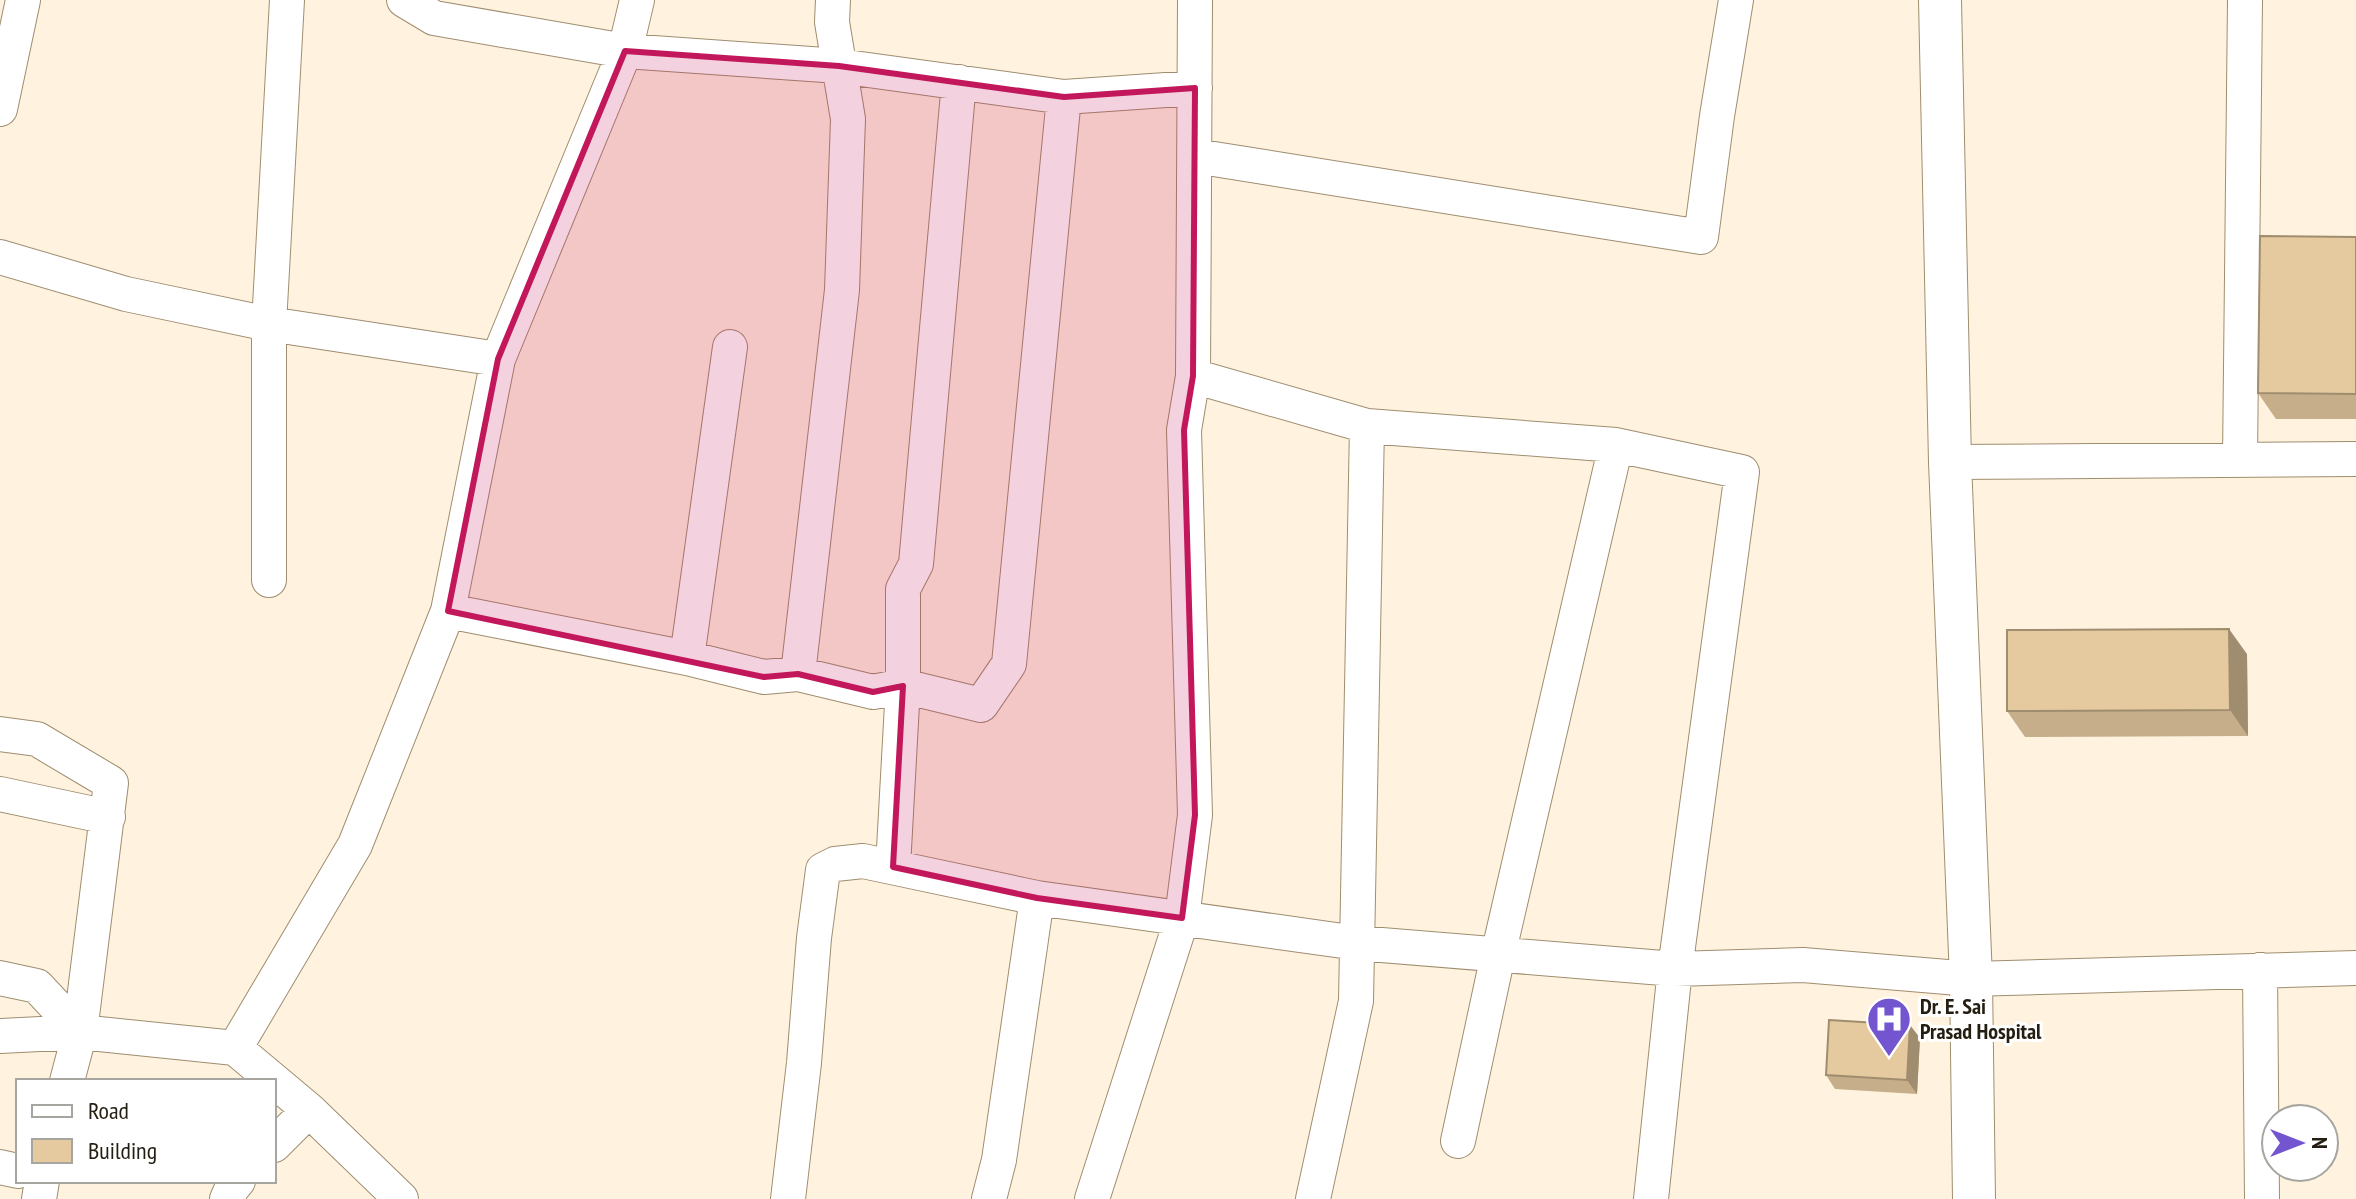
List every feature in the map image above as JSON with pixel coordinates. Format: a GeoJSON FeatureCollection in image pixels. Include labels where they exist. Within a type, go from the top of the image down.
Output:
{"type":"FeatureCollection","features":[{"type":"Feature","properties":{"kind":"street"},"geometry":{"type":"LineString","coordinates":[[0,109],[23,0]]}},
{"type":"Feature","properties":{"kind":"street"},"geometry":{"type":"LineString","coordinates":[[269,580],[269,324],[287,0]]}},
{"type":"Feature","properties":{"kind":"street"},"geometry":{"type":"LineString","coordinates":[[404,0],[434,18],[625,51],[839,66],[1064,97],[1195,88]]}},
{"type":"Feature","properties":{"kind":"street"},"geometry":{"type":"LineString","coordinates":[[235,1048],[355,845],[448,611],[498,359],[625,51],[637,0]]}},
{"type":"Feature","properties":{"kind":"street"},"geometry":{"type":"LineString","coordinates":[[798,674],[842,290],[848,119],[832,22],[833,0]]}},
{"type":"Feature","properties":{"kind":"street"},"geometry":{"type":"LineString","coordinates":[[1092,1199],[1182,918],[1195,815],[1184,430],[1193,376],[1195,0]]}},
{"type":"Feature","properties":{"kind":"street"},"geometry":{"type":"LineString","coordinates":[[1195,156],[1701,237],[1736,0]]}},
{"type":"Feature","properties":{"kind":"street"},"geometry":{"type":"LineString","coordinates":[[1940,0],[1950,462],[1971,979],[1974,1199]]}},
{"type":"Feature","properties":{"kind":"street"},"geometry":{"type":"LineString","coordinates":[[2240,459],[2245,0]]}},
{"type":"Feature","properties":{"kind":"street"},"geometry":{"type":"LineString","coordinates":[[893,867],[903,686],[903,589],[916,564],[959,82]]}},
{"type":"Feature","properties":{"kind":"street"},"geometry":{"type":"LineString","coordinates":[[448,611],[687,658],[764,677],[798,674],[873,692],[903,686],[981,705],[1009,664],[1064,97]]}},
{"type":"Feature","properties":{"kind":"street"},"geometry":{"type":"LineString","coordinates":[[0,257],[126,294],[269,324],[498,359]]}},
{"type":"Feature","properties":{"kind":"street"},"geometry":{"type":"LineString","coordinates":[[687,658],[730,347]]}},
{"type":"Feature","properties":{"kind":"street"},"geometry":{"type":"LineString","coordinates":[[1193,376],[1367,426],[1616,445],[1742,472],[1675,969],[1651,1199]]}},
{"type":"Feature","properties":{"kind":"street"},"geometry":{"type":"LineString","coordinates":[[1313,1199],[1356,1001],[1367,426]]}},
{"type":"Feature","properties":{"kind":"street"},"geometry":{"type":"LineString","coordinates":[[1458,1141],[1616,445]]}},
{"type":"Feature","properties":{"kind":"street"},"geometry":{"type":"LineString","coordinates":[[1950,462],[2356,459]]}},
{"type":"Feature","properties":{"kind":"street"},"geometry":{"type":"LineString","coordinates":[[0,734],[37,739],[111,783],[80,1032],[68,1079]]}},
{"type":"Feature","properties":{"kind":"street"},"geometry":{"type":"LineString","coordinates":[[0,794],[108,817]]}},
{"type":"Feature","properties":{"kind":"street"},"geometry":{"type":"LineString","coordinates":[[788,1199],[823,870],[835,864],[863,861],[1037,898],[1357,943],[1675,969],[1803,965],[1971,979],[2356,968]]}},
{"type":"Feature","properties":{"kind":"street"},"geometry":{"type":"LineString","coordinates":[[989,1199],[999,1160],[1037,898]]}},
{"type":"Feature","properties":{"kind":"street"},"geometry":{"type":"LineString","coordinates":[[2260,970],[2262,1199]]}},
{"type":"Feature","properties":{"kind":"street"},"geometry":{"type":"LineString","coordinates":[[0,978],[37,986],[80,1032]]}},
{"type":"Feature","properties":{"kind":"street"},"geometry":{"type":"LineString","coordinates":[[0,1036],[80,1032],[235,1048],[272,1079]]}},
{"type":"Feature","properties":{"kind":"street"},"geometry":{"type":"LineString","coordinates":[[276,1082],[401,1199]]}},
{"type":"Feature","properties":{"kind":"street"},"geometry":{"type":"LineString","coordinates":[[276,1143],[309,1110]]}},
{"type":"Feature","properties":{"kind":"highlighted area"},"geometry":{"type":"Polygon","coordinates":[[[625,51],[839,66],[1064,97],[1195,88],[1193,376],[1184,430],[1195,815],[1182,918],[1037,898],[893,867],[903,686],[873,692],[798,674],[764,677],[448,611],[498,359],[625,51]]]}},
{"type":"Feature","properties":{"kind":"building"},"geometry":{"type":"Polygon","coordinates":[[[2260,236],[2356,237],[2356,394],[2258,393],[2260,236]]]}},
{"type":"Feature","properties":{"kind":"building"},"geometry":{"type":"Polygon","coordinates":[[[2229,629],[2230,710],[2007,711],[2007,630],[2229,629]]]}},
{"type":"Feature","properties":{"kind":"building"},"geometry":{"type":"Polygon","coordinates":[[[1829,1020],[1910,1025],[1907,1080],[1826,1075],[1829,1020]]]}},
{"type":"Feature","properties":{"kind":"place","name":"Dr. E. Sai Prasad Hospital"},"geometry":{"type":"Point","coordinates":[1889,1058]}}]}
